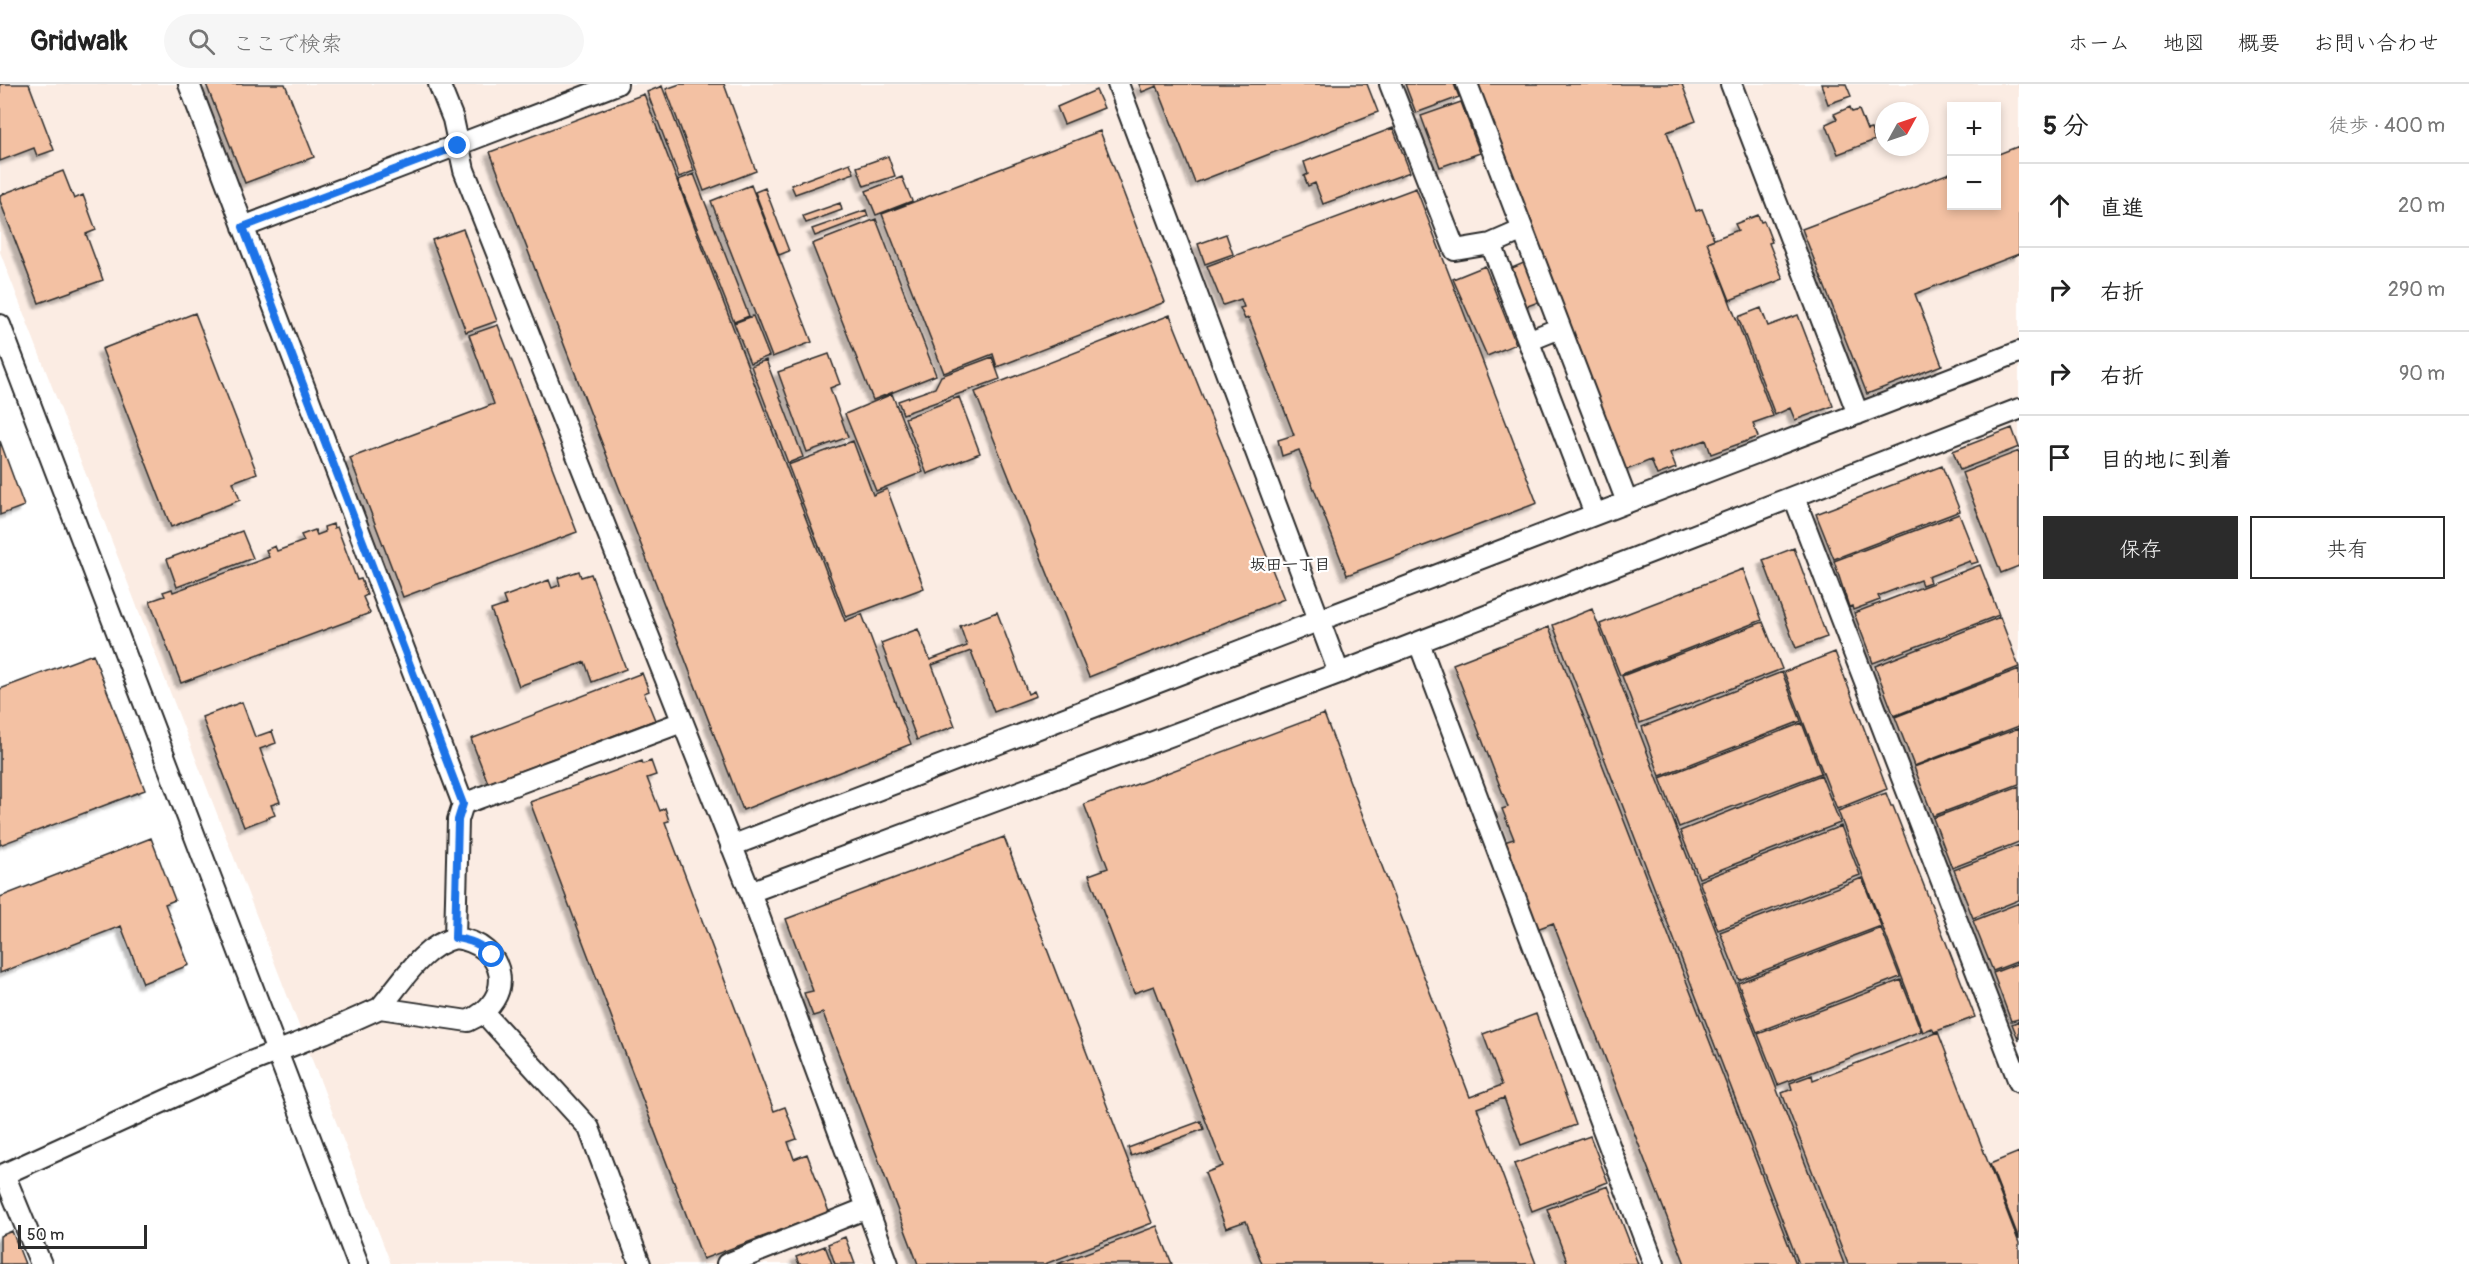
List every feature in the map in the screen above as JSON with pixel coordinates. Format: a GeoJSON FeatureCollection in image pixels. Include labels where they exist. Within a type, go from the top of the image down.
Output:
{"type":"FeatureCollection","features":[{"type":"Feature","properties":{"kind":"street"},"geometry":{"type":"LineString","coordinates":[[189,84],[463,804],[458,820],[455,938]]}},
{"type":"Feature","properties":{"kind":"street"},"geometry":{"type":"LineString","coordinates":[[440,84],[453,119],[464,170],[750,892],[888,1264]]}},
{"type":"Feature","properties":{"kind":"street"},"geometry":{"type":"LineString","coordinates":[[243,227],[617,84]]}},
{"type":"Feature","properties":{"kind":"street"},"geometry":{"type":"LineString","coordinates":[[1118,84],[1339,674]]}},
{"type":"Feature","properties":{"kind":"street"},"geometry":{"type":"LineString","coordinates":[[1390,84],[1455,250],[1491,244],[1523,230]]}},
{"type":"Feature","properties":{"kind":"street"},"geometry":{"type":"LineString","coordinates":[[1467,84],[1627,502]]}},
{"type":"Feature","properties":{"kind":"street"},"geometry":{"type":"LineString","coordinates":[[1731,84],[1858,414]]}},
{"type":"Feature","properties":{"kind":"street"},"geometry":{"type":"LineString","coordinates":[[1491,244],[1595,514]]}},
{"type":"Feature","properties":{"kind":"street"},"geometry":{"type":"LineString","coordinates":[[0,325],[358,1264]]}},
{"type":"Feature","properties":{"kind":"street"},"geometry":{"type":"LineString","coordinates":[[1528,341],[1560,328]]}},
{"type":"Feature","properties":{"kind":"street"},"geometry":{"type":"LineString","coordinates":[[731,846],[2019,352]]}},
{"type":"Feature","properties":{"kind":"street"},"geometry":{"type":"LineString","coordinates":[[750,892],[1339,674],[2019,409]]}},
{"type":"Feature","properties":{"kind":"street"},"geometry":{"type":"LineString","coordinates":[[1794,497],[2019,1082]]}},
{"type":"Feature","properties":{"kind":"street"},"geometry":{"type":"LineString","coordinates":[[1419,643],[1654,1264]]}},
{"type":"Feature","properties":{"kind":"street"},"geometry":{"type":"LineString","coordinates":[[463,804],[682,722]]}},
{"type":"Feature","properties":{"kind":"street"},"geometry":{"type":"LineString","coordinates":[[41,1264],[2,1175],[276,1050],[324,1033],[380,1008],[429,949],[441,941],[455,938],[469,939],[482,945],[492,955],[498,968],[500,981],[497,995],[491,1006],[484,1013],[468,1021],[380,1008]]}},
{"type":"Feature","properties":{"kind":"street"},"geometry":{"type":"LineString","coordinates":[[484,1013],[589,1128],[640,1264]]}},
{"type":"Feature","properties":{"kind":"street"},"geometry":{"type":"LineString","coordinates":[[727,1264],[867,1208]]}},
{"type":"Feature","properties":{"kind":"shaded area"},"geometry":{"type":"Polygon","coordinates":[[[0,84],[2019,84],[2019,1264],[391,1264],[0,252],[0,84]]]}},
{"type":"Feature","properties":{"kind":"building"},"geometry":{"type":"Polygon","coordinates":[[[0,84],[29,84],[54,150],[37,156],[34,148],[0,161],[0,84]]]}},
{"type":"Feature","properties":{"kind":"building"},"geometry":{"type":"Polygon","coordinates":[[[206,84],[285,84],[314,157],[245,183],[206,84]]]}},
{"type":"Feature","properties":{"kind":"building"},"geometry":{"type":"Polygon","coordinates":[[[680,84],[724,84],[756,171],[704,191],[666,89],[680,84]]]}},
{"type":"Feature","properties":{"kind":"building"},"geometry":{"type":"Polygon","coordinates":[[[1139,84],[1367,84],[1378,112],[1195,183],[1157,86],[1142,92],[1139,84]]]}},
{"type":"Feature","properties":{"kind":"building"},"geometry":{"type":"Polygon","coordinates":[[[1405,84],[1454,84],[1459,97],[1416,113],[1405,84]]]}},
{"type":"Feature","properties":{"kind":"building"},"geometry":{"type":"Polygon","coordinates":[[[1477,84],[1682,84],[1696,121],[1667,132],[1696,211],[1702,209],[1714,239],[1707,242],[1773,416],[1753,423],[1758,437],[1711,454],[1706,440],[1670,453],[1676,468],[1657,475],[1651,460],[1624,471],[1477,84]]]}},
{"type":"Feature","properties":{"kind":"building"},"geometry":{"type":"Polygon","coordinates":[[[1821,84],[1846,84],[1851,96],[1828,104],[1821,84]]]}},
{"type":"Feature","properties":{"kind":"building"},"geometry":{"type":"Polygon","coordinates":[[[662,86],[694,171],[679,177],[647,92],[662,86]]]}},
{"type":"Feature","properties":{"kind":"building"},"geometry":{"type":"Polygon","coordinates":[[[1096,90],[1104,108],[1064,124],[1057,107],[1096,90]]]}},
{"type":"Feature","properties":{"kind":"building"},"geometry":{"type":"Polygon","coordinates":[[[644,94],[845,621],[862,614],[911,744],[743,810],[490,152],[644,94]]]}},
{"type":"Feature","properties":{"kind":"building"},"geometry":{"type":"Polygon","coordinates":[[[1461,102],[1480,153],[1440,167],[1421,116],[1461,102]]]}},
{"type":"Feature","properties":{"kind":"building"},"geometry":{"type":"Polygon","coordinates":[[[1850,107],[1852,112],[1859,110],[1867,130],[1871,129],[1875,140],[1838,154],[1826,124],[1837,119],[1834,114],[1850,107]]]}},
{"type":"Feature","properties":{"kind":"building"},"geometry":{"type":"Polygon","coordinates":[[[1393,128],[1410,172],[1323,204],[1315,183],[1308,186],[1304,176],[1308,174],[1304,162],[1393,128]]]}},
{"type":"Feature","properties":{"kind":"building"},"geometry":{"type":"Polygon","coordinates":[[[1100,131],[1165,302],[997,367],[993,354],[944,373],[882,214],[1100,131]]]}},
{"type":"Feature","properties":{"kind":"building"},"geometry":{"type":"Polygon","coordinates":[[[2019,146],[2019,254],[1915,294],[1942,365],[1867,394],[1802,229],[1947,174],[1947,210],[2001,210],[2001,153],[2019,146]]]}},
{"type":"Feature","properties":{"kind":"building"},"geometry":{"type":"Polygon","coordinates":[[[888,156],[895,176],[864,186],[857,167],[888,156]]]}},
{"type":"Feature","properties":{"kind":"building"},"geometry":{"type":"Polygon","coordinates":[[[850,163],[854,173],[795,194],[791,185],[850,163]]]}},
{"type":"Feature","properties":{"kind":"building"},"geometry":{"type":"Polygon","coordinates":[[[63,171],[74,199],[83,195],[96,230],[86,234],[103,280],[39,303],[0,201],[0,195],[63,171]]]}},
{"type":"Feature","properties":{"kind":"building"},"geometry":{"type":"Polygon","coordinates":[[[694,174],[749,316],[734,322],[678,180],[694,174]]]}},
{"type":"Feature","properties":{"kind":"building"},"geometry":{"type":"Polygon","coordinates":[[[902,177],[912,201],[876,215],[866,191],[902,177]]]}},
{"type":"Feature","properties":{"kind":"building"},"geometry":{"type":"Polygon","coordinates":[[[751,185],[812,342],[772,357],[711,201],[751,185]]]}},
{"type":"Feature","properties":{"kind":"building"},"geometry":{"type":"Polygon","coordinates":[[[765,188],[789,251],[779,255],[755,192],[765,188]]]}},
{"type":"Feature","properties":{"kind":"building"},"geometry":{"type":"Polygon","coordinates":[[[1416,188],[1537,503],[1347,575],[1299,450],[1282,456],[1278,440],[1294,435],[1249,318],[1245,319],[1240,308],[1244,307],[1241,299],[1223,305],[1207,266],[1416,188]]]}},
{"type":"Feature","properties":{"kind":"building"},"geometry":{"type":"Polygon","coordinates":[[[840,203],[842,210],[806,223],[803,216],[840,203]]]}},
{"type":"Feature","properties":{"kind":"building"},"geometry":{"type":"Polygon","coordinates":[[[866,210],[868,216],[815,236],[812,229],[866,210]]]}},
{"type":"Feature","properties":{"kind":"building"},"geometry":{"type":"Polygon","coordinates":[[[1758,215],[1761,222],[1764,221],[1772,242],[1769,243],[1783,279],[1730,300],[1707,242],[1738,230],[1735,224],[1758,215]]]}},
{"type":"Feature","properties":{"kind":"building"},"geometry":{"type":"Polygon","coordinates":[[[876,219],[936,375],[873,400],[812,244],[876,219]]]}},
{"type":"Feature","properties":{"kind":"building"},"geometry":{"type":"Polygon","coordinates":[[[463,229],[497,321],[466,332],[432,240],[463,229]]]}},
{"type":"Feature","properties":{"kind":"building"},"geometry":{"type":"Polygon","coordinates":[[[1226,234],[1233,254],[1205,264],[1198,244],[1226,234]]]}},
{"type":"Feature","properties":{"kind":"building"},"geometry":{"type":"Polygon","coordinates":[[[1526,262],[1541,301],[1525,307],[1510,269],[1526,262]]]}},
{"type":"Feature","properties":{"kind":"building"},"geometry":{"type":"Polygon","coordinates":[[[1485,266],[1516,344],[1487,356],[1453,279],[1485,266]]]}},
{"type":"Feature","properties":{"kind":"building"},"geometry":{"type":"Polygon","coordinates":[[[1761,308],[1768,326],[1798,315],[1833,406],[1795,420],[1790,408],[1775,415],[1738,317],[1761,308]]]}},
{"type":"Feature","properties":{"kind":"building"},"geometry":{"type":"Polygon","coordinates":[[[195,313],[257,473],[233,482],[240,500],[171,527],[102,349],[195,313]]]}},
{"type":"Feature","properties":{"kind":"building"},"geometry":{"type":"Polygon","coordinates":[[[1170,315],[1284,599],[1089,677],[975,392],[1170,315]]]}},
{"type":"Feature","properties":{"kind":"building"},"geometry":{"type":"Polygon","coordinates":[[[753,316],[769,356],[750,363],[734,323],[753,316]]]}},
{"type":"Feature","properties":{"kind":"building"},"geometry":{"type":"Polygon","coordinates":[[[498,325],[577,532],[403,597],[350,458],[494,404],[469,335],[498,325]]]}},
{"type":"Feature","properties":{"kind":"building"},"geometry":{"type":"Polygon","coordinates":[[[829,354],[840,384],[830,388],[848,437],[807,452],[778,372],[829,354]]]}},
{"type":"Feature","properties":{"kind":"building"},"geometry":{"type":"Polygon","coordinates":[[[992,357],[1000,379],[903,414],[898,401],[935,388],[941,376],[992,357]]]}},
{"type":"Feature","properties":{"kind":"building"},"geometry":{"type":"Polygon","coordinates":[[[766,360],[803,457],[788,463],[751,366],[766,360]]]}},
{"type":"Feature","properties":{"kind":"building"},"geometry":{"type":"Polygon","coordinates":[[[892,394],[923,472],[876,491],[845,414],[892,394]]]}},
{"type":"Feature","properties":{"kind":"building"},"geometry":{"type":"Polygon","coordinates":[[[959,397],[980,453],[927,474],[905,418],[959,397]]]}},
{"type":"Feature","properties":{"kind":"building"},"geometry":{"type":"Polygon","coordinates":[[[2012,428],[2019,447],[1960,470],[1953,451],[2012,428]]]}},
{"type":"Feature","properties":{"kind":"building"},"geometry":{"type":"Polygon","coordinates":[[[0,441],[24,506],[0,515],[0,441]]]}},
{"type":"Feature","properties":{"kind":"building"},"geometry":{"type":"Polygon","coordinates":[[[853,441],[873,495],[887,489],[924,588],[846,617],[788,465],[853,441]]]}},
{"type":"Feature","properties":{"kind":"building"},"geometry":{"type":"Polygon","coordinates":[[[2019,451],[2019,566],[2001,573],[1962,473],[2019,451]]]}},
{"type":"Feature","properties":{"kind":"building"},"geometry":{"type":"Polygon","coordinates":[[[1942,466],[1960,511],[1834,559],[1816,514],[1942,466]]]}},
{"type":"Feature","properties":{"kind":"building"},"geometry":{"type":"Polygon","coordinates":[[[1959,514],[1978,562],[1971,564],[1970,561],[1928,577],[1930,582],[1922,585],[1920,580],[1878,596],[1880,600],[1853,610],[1852,606],[1849,607],[1834,561],[1959,514]]]}},
{"type":"Feature","properties":{"kind":"building"},"geometry":{"type":"Polygon","coordinates":[[[333,524],[334,528],[337,527],[357,580],[361,579],[367,595],[363,597],[370,613],[181,683],[150,601],[165,596],[163,592],[172,589],[173,592],[269,557],[266,550],[275,546],[277,551],[304,541],[301,535],[315,530],[317,535],[325,532],[324,527],[333,524]]]}},
{"type":"Feature","properties":{"kind":"building"},"geometry":{"type":"Polygon","coordinates":[[[242,531],[253,558],[177,587],[167,559],[242,531]]]}},
{"type":"Feature","properties":{"kind":"building"},"geometry":{"type":"Polygon","coordinates":[[[1794,548],[1827,637],[1796,648],[1763,560],[1794,548]]]}},
{"type":"Feature","properties":{"kind":"building"},"geometry":{"type":"Polygon","coordinates":[[[1980,565],[1999,615],[1873,663],[1854,613],[1980,565]]]}},
{"type":"Feature","properties":{"kind":"building"},"geometry":{"type":"Polygon","coordinates":[[[1743,569],[1762,620],[1620,675],[1600,624],[1743,569]]]}},
{"type":"Feature","properties":{"kind":"building"},"geometry":{"type":"Polygon","coordinates":[[[579,571],[581,577],[591,574],[626,669],[592,682],[585,662],[519,686],[491,610],[506,605],[503,597],[549,580],[552,588],[560,585],[558,578],[579,571]]]}},
{"type":"Feature","properties":{"kind":"building"},"geometry":{"type":"Polygon","coordinates":[[[1592,609],[1844,1264],[1799,1264],[1553,625],[1592,609]]]}},
{"type":"Feature","properties":{"kind":"building"},"geometry":{"type":"Polygon","coordinates":[[[997,612],[1028,694],[1034,691],[1036,696],[994,712],[971,651],[932,665],[955,726],[917,740],[881,643],[918,629],[930,660],[967,646],[960,626],[997,612]]]}},
{"type":"Feature","properties":{"kind":"building"},"geometry":{"type":"Polygon","coordinates":[[[2000,617],[2019,667],[1894,716],[1875,666],[2000,617]]]}},
{"type":"Feature","properties":{"kind":"building"},"geometry":{"type":"Polygon","coordinates":[[[1763,622],[1782,669],[1640,723],[1622,676],[1763,622]]]}},
{"type":"Feature","properties":{"kind":"building"},"geometry":{"type":"Polygon","coordinates":[[[1549,627],[1796,1264],[1685,1264],[1553,923],[1537,929],[1504,842],[1514,839],[1502,809],[1508,807],[1453,664],[1549,627]]]}},
{"type":"Feature","properties":{"kind":"building"},"geometry":{"type":"Polygon","coordinates":[[[1835,652],[1887,789],[1837,809],[1784,672],[1835,652]]]}},
{"type":"Feature","properties":{"kind":"building"},"geometry":{"type":"Polygon","coordinates":[[[93,654],[145,790],[0,845],[0,689],[93,654]]]}},
{"type":"Feature","properties":{"kind":"building"},"geometry":{"type":"Polygon","coordinates":[[[2019,669],[2019,726],[1914,766],[1895,717],[2019,669]]]}},
{"type":"Feature","properties":{"kind":"building"},"geometry":{"type":"Polygon","coordinates":[[[1782,672],[1801,721],[1660,776],[1642,727],[1782,672]]]}},
{"type":"Feature","properties":{"kind":"building"},"geometry":{"type":"Polygon","coordinates":[[[642,673],[649,691],[644,693],[655,720],[488,783],[471,739],[642,673]]]}},
{"type":"Feature","properties":{"kind":"building"},"geometry":{"type":"Polygon","coordinates":[[[242,702],[255,737],[272,731],[276,743],[260,749],[280,802],[271,805],[275,815],[244,827],[202,717],[242,702]]]}},
{"type":"Feature","properties":{"kind":"building"},"geometry":{"type":"Polygon","coordinates":[[[1324,714],[1470,1097],[1502,1085],[1483,1034],[1536,1014],[1576,1125],[1521,1145],[1504,1098],[1477,1108],[1536,1264],[1262,1264],[1246,1221],[1226,1228],[1205,1173],[1223,1166],[1154,986],[1134,993],[1089,875],[1108,868],[1084,804],[1324,714]]]}},
{"type":"Feature","properties":{"kind":"building"},"geometry":{"type":"Polygon","coordinates":[[[1802,723],[1821,773],[1679,827],[1660,778],[1802,723]]]}},
{"type":"Feature","properties":{"kind":"building"},"geometry":{"type":"Polygon","coordinates":[[[2019,728],[2019,784],[1933,816],[1914,767],[2019,728]]]}},
{"type":"Feature","properties":{"kind":"building"},"geometry":{"type":"Polygon","coordinates":[[[642,761],[643,764],[651,761],[656,775],[647,778],[660,811],[665,808],[669,821],[665,822],[774,1111],[785,1107],[797,1139],[788,1142],[794,1159],[807,1154],[829,1212],[703,1259],[530,802],[642,761]]]}},
{"type":"Feature","properties":{"kind":"building"},"geometry":{"type":"Polygon","coordinates":[[[1821,775],[1840,823],[1699,878],[1680,831],[1821,775]]]}},
{"type":"Feature","properties":{"kind":"building"},"geometry":{"type":"Polygon","coordinates":[[[2019,786],[2019,842],[1952,868],[1933,818],[2019,786]]]}},
{"type":"Feature","properties":{"kind":"building"},"geometry":{"type":"Polygon","coordinates":[[[1886,793],[1975,1017],[1934,1032],[1932,1028],[1923,1032],[1838,811],[1886,793]]]}},
{"type":"Feature","properties":{"kind":"building"},"geometry":{"type":"Polygon","coordinates":[[[1841,826],[1860,875],[1718,930],[1699,881],[1841,826]]]}},
{"type":"Feature","properties":{"kind":"building"},"geometry":{"type":"Polygon","coordinates":[[[1004,837],[1152,1223],[1045,1264],[918,1264],[823,1013],[813,1016],[804,993],[813,991],[786,919],[1004,837]]]}},
{"type":"Feature","properties":{"kind":"building"},"geometry":{"type":"Polygon","coordinates":[[[151,838],[175,900],[165,904],[189,965],[143,983],[121,926],[0,973],[0,897],[151,838]]]}},
{"type":"Feature","properties":{"kind":"building"},"geometry":{"type":"Polygon","coordinates":[[[2019,845],[2019,900],[1973,918],[1954,870],[2019,845]]]}},
{"type":"Feature","properties":{"kind":"building"},"geometry":{"type":"Polygon","coordinates":[[[1862,878],[1881,926],[1739,980],[1720,932],[1862,878]]]}},
{"type":"Feature","properties":{"kind":"building"},"geometry":{"type":"Polygon","coordinates":[[[2019,903],[2019,961],[1993,971],[1973,921],[2019,903]]]}},
{"type":"Feature","properties":{"kind":"building"},"geometry":{"type":"Polygon","coordinates":[[[1881,928],[1900,977],[1757,1032],[1738,983],[1881,928]]]}},
{"type":"Feature","properties":{"kind":"building"},"geometry":{"type":"Polygon","coordinates":[[[2019,963],[2019,1019],[2011,1021],[1993,973],[2019,963]]]}},
{"type":"Feature","properties":{"kind":"building"},"geometry":{"type":"Polygon","coordinates":[[[1901,980],[1921,1031],[1778,1085],[1758,1034],[1901,980]]]}},
{"type":"Feature","properties":{"kind":"building"},"geometry":{"type":"Polygon","coordinates":[[[2019,1021],[2019,1041],[2012,1024],[2019,1021]]]}},
{"type":"Feature","properties":{"kind":"building"},"geometry":{"type":"Polygon","coordinates":[[[1938,1032],[2019,1243],[2019,1264],[1848,1264],[1782,1093],[1792,1089],[1790,1083],[1812,1075],[1813,1080],[1938,1032]]]}},
{"type":"Feature","properties":{"kind":"building"},"geometry":{"type":"Polygon","coordinates":[[[1201,1121],[1204,1129],[1131,1156],[1128,1148],[1201,1121]]]}},
{"type":"Feature","properties":{"kind":"building"},"geometry":{"type":"Polygon","coordinates":[[[1590,1136],[1608,1182],[1532,1211],[1514,1164],[1590,1136]]]}},
{"type":"Feature","properties":{"kind":"building"},"geometry":{"type":"Polygon","coordinates":[[[2019,1152],[2019,1239],[1990,1164],[2019,1152]]]}},
{"type":"Feature","properties":{"kind":"building"},"geometry":{"type":"Polygon","coordinates":[[[1608,1186],[1638,1264],[1568,1264],[1547,1209],[1608,1186]]]}},
{"type":"Feature","properties":{"kind":"building"},"geometry":{"type":"Polygon","coordinates":[[[1157,1226],[1172,1264],[1057,1264],[1157,1226]]]}},
{"type":"Feature","properties":{"kind":"building"},"geometry":{"type":"Polygon","coordinates":[[[12,1231],[25,1264],[0,1264],[0,1236],[12,1231]]]}},
{"type":"Feature","properties":{"kind":"building"},"geometry":{"type":"Polygon","coordinates":[[[845,1237],[855,1264],[835,1264],[828,1244],[845,1237]]]}},
{"type":"Feature","properties":{"kind":"building"},"geometry":{"type":"Polygon","coordinates":[[[825,1246],[832,1264],[799,1264],[796,1257],[825,1246]]]}},
{"type":"Feature","properties":{"kind":"district","name":"坂田一丁目"},"geometry":{"type":"Point","coordinates":[1290,565]}},
{"type":"Feature","properties":{"kind":"route"},"geometry":{"type":"LineString","coordinates":[[458,146],[243,227],[463,804],[458,820],[455,938],[469,939],[482,945],[492,955]]}}]}
